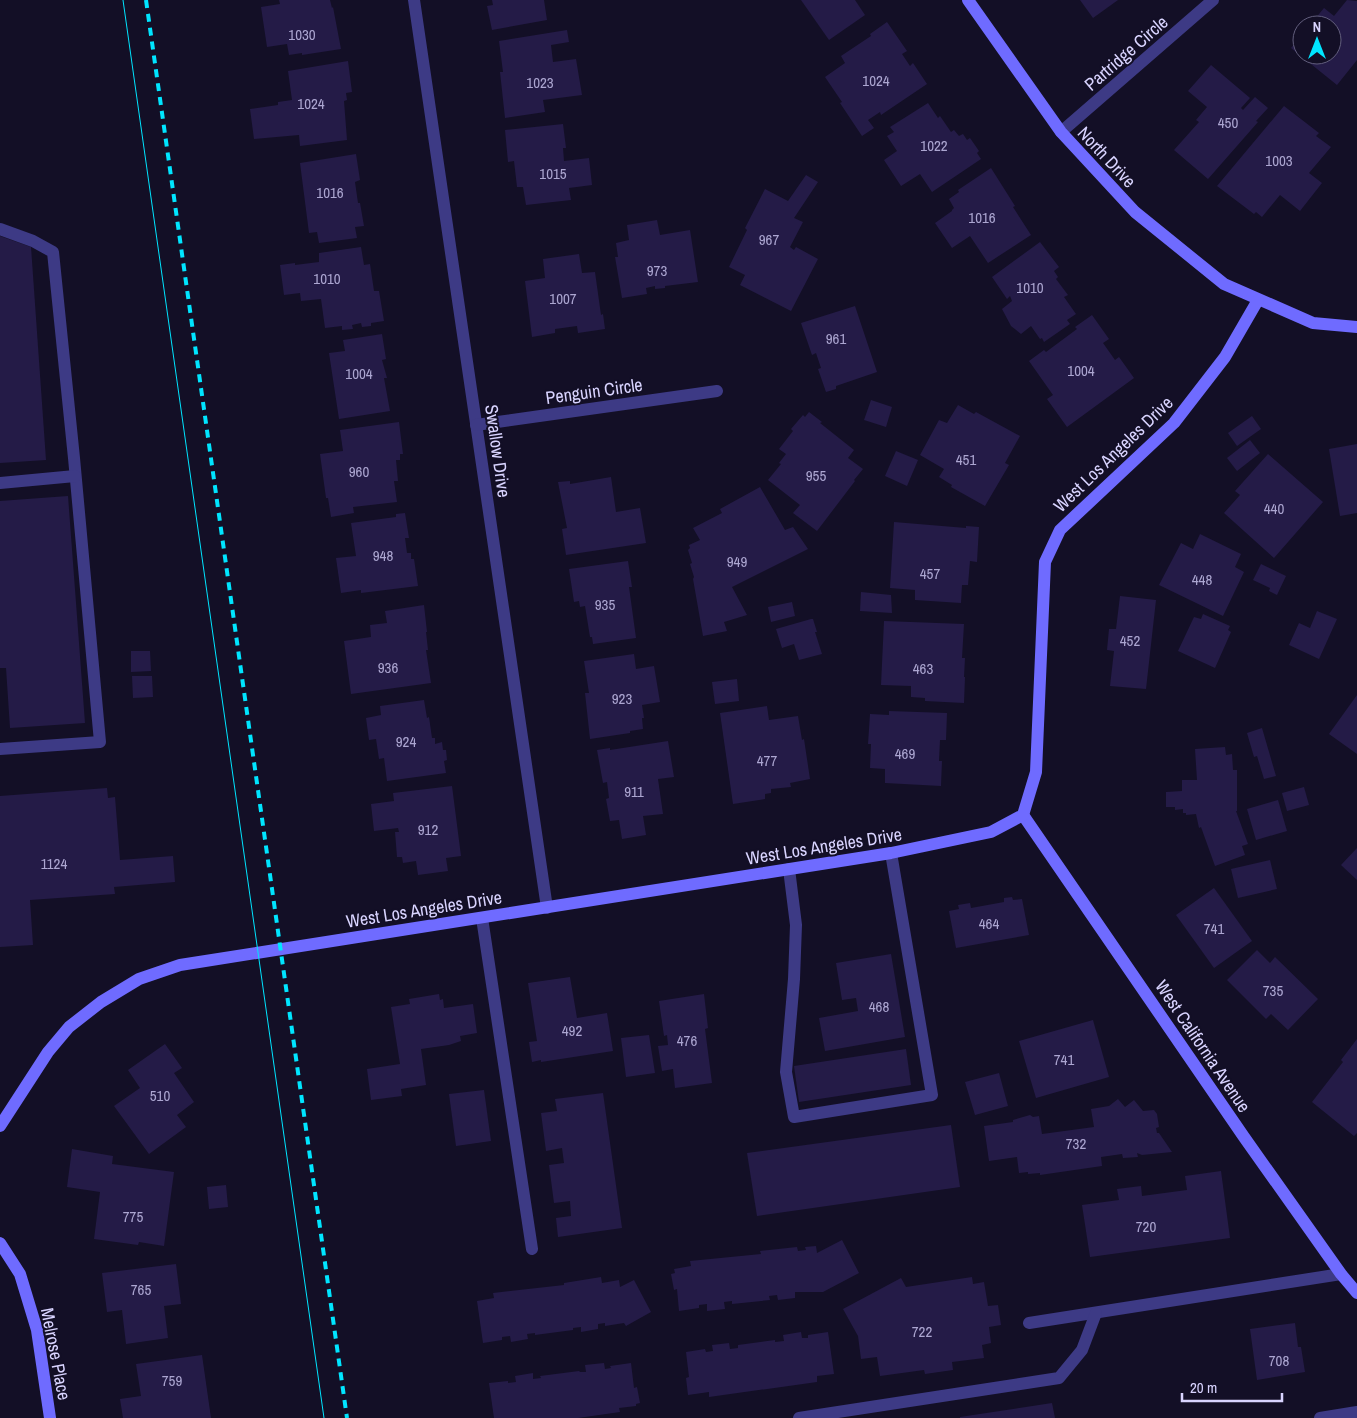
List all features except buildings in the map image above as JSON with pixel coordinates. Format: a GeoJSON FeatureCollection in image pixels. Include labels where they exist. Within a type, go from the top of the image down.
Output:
{"type":"FeatureCollection","features":[{"type":"Feature","properties":{"kind":"street","name":"Swallow Drive"},"geometry":{"type":"LineString","coordinates":[[414,0],[547,908]]}},
{"type":"Feature","properties":{"kind":"street","name":"North Drive"},"geometry":{"type":"LineString","coordinates":[[968,0],[1061,132],[1135,212],[1224,284],[1258,300]]}},
{"type":"Feature","properties":{"kind":"street","name":"Partridge Circle"},"geometry":{"type":"LineString","coordinates":[[1061,132],[1213,0]]}},
{"type":"Feature","properties":{"kind":"street"},"geometry":{"type":"LineString","coordinates":[[0,229],[33,241],[53,252],[100,742],[0,749]]}},
{"type":"Feature","properties":{"kind":"street"},"geometry":{"type":"LineString","coordinates":[[1258,300],[1313,324],[1357,327]]}},
{"type":"Feature","properties":{"kind":"street","name":"West Los Angeles Drive"},"geometry":{"type":"LineString","coordinates":[[0,1126],[48,1052],[69,1027],[101,1002],[139,979],[180,965],[891,854],[990,832],[1024,815],[1036,772],[1045,562],[1060,530],[1174,423],[1225,357],[1258,300]]}},
{"type":"Feature","properties":{"kind":"street","name":"Penguin Circle"},"geometry":{"type":"LineString","coordinates":[[476,425],[717,391]]}},
{"type":"Feature","properties":{"kind":"street"},"geometry":{"type":"LineString","coordinates":[[0,483],[75,476]]}},
{"type":"Feature","properties":{"kind":"street","name":"West California Avenue"},"geometry":{"type":"LineString","coordinates":[[1024,815],[1244,1137],[1341,1274],[1357,1293]]}},
{"type":"Feature","properties":{"kind":"street"},"geometry":{"type":"LineString","coordinates":[[789,870],[796,925],[794,979],[786,1072],[794,1117],[932,1095],[891,854]]}},
{"type":"Feature","properties":{"kind":"street"},"geometry":{"type":"LineString","coordinates":[[482,918],[532,1249]]}},
{"type":"Feature","properties":{"kind":"street","name":"Melrose Place"},"geometry":{"type":"LineString","coordinates":[[0,1243],[20,1274],[37,1330],[50,1418]]}},
{"type":"Feature","properties":{"kind":"street"},"geometry":{"type":"LineString","coordinates":[[1029,1323],[1341,1274]]}},
{"type":"Feature","properties":{"kind":"street"},"geometry":{"type":"LineString","coordinates":[[799,1418],[1059,1378],[1082,1350],[1096,1313]]}},
{"type":"Feature","properties":{"kind":"street"},"geometry":{"type":"LineString","coordinates":[[1320,1418],[1357,1412]]}},
{"type":"Feature","properties":{"kind":"tram line"},"geometry":{"type":"LineString","coordinates":[[123,0],[324,1418]]}},
{"type":"Feature","properties":{"kind":"railway"},"geometry":{"type":"LineString","coordinates":[[146,0],[347,1418]]}}]}
